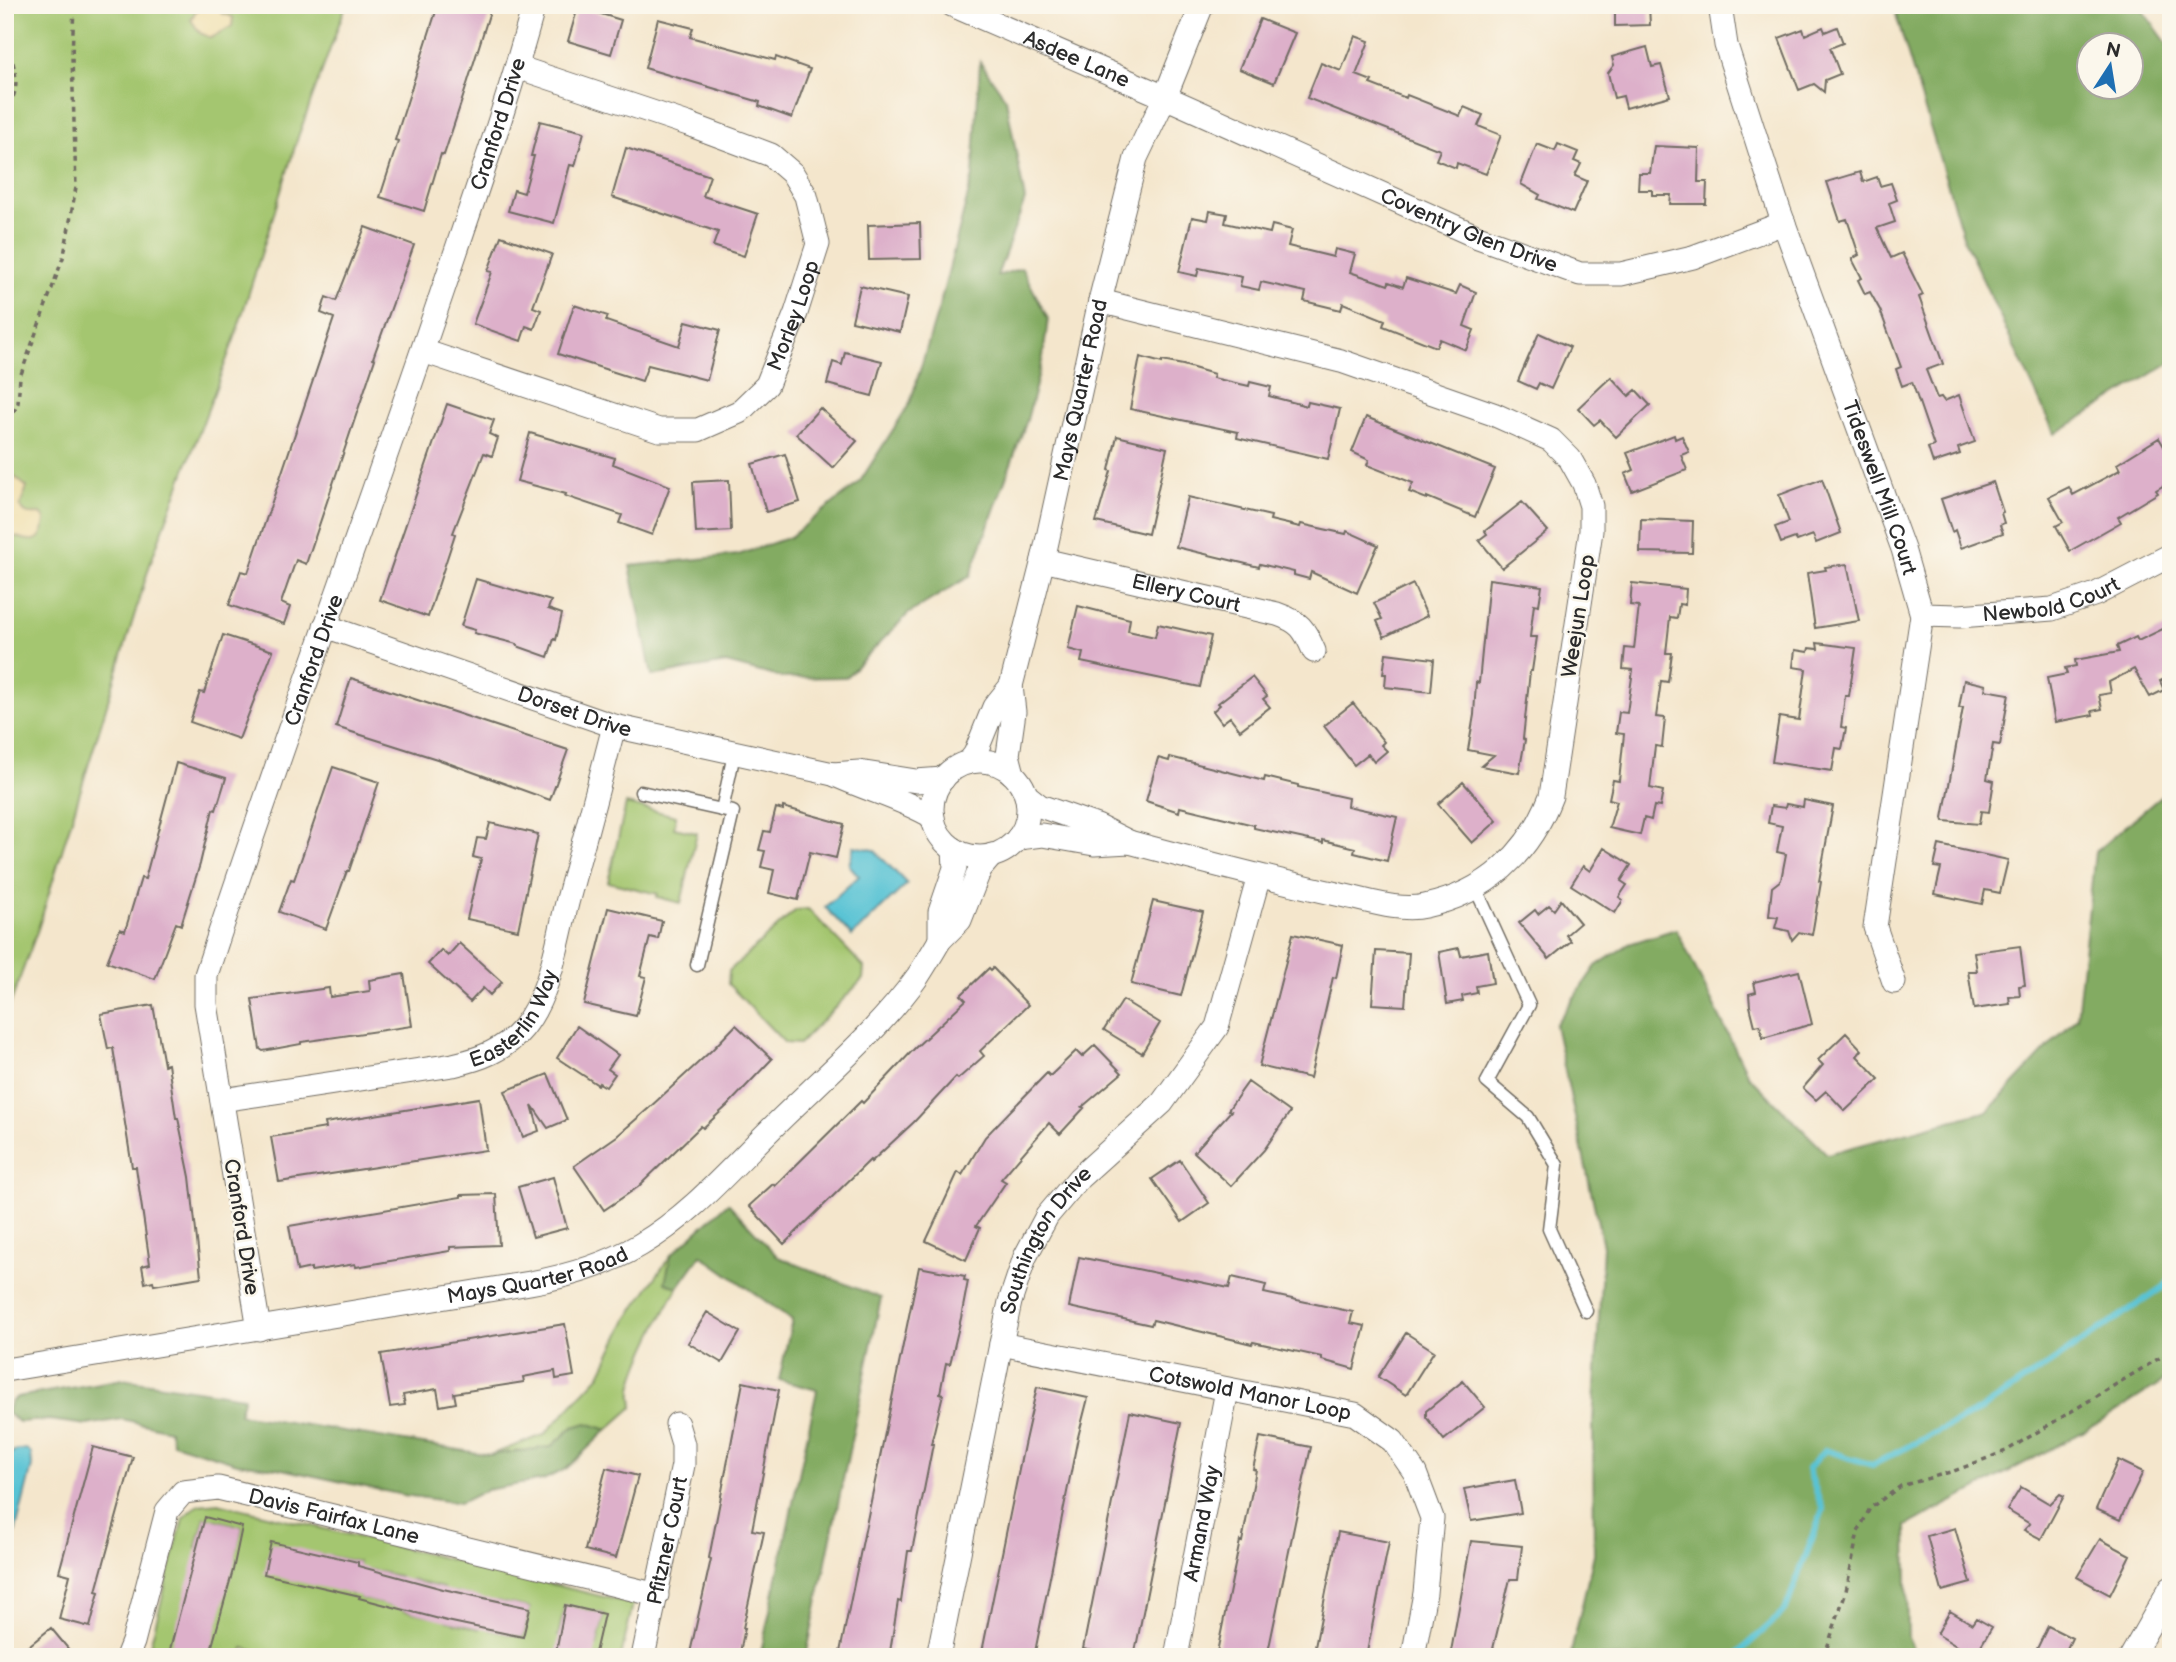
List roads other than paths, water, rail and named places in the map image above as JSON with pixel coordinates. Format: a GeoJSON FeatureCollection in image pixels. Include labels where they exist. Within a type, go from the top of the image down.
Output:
{"type":"FeatureCollection","features":[{"type":"Feature","properties":{"kind":"street","name":"Cranford Drive"},"geometry":{"type":"LineString","coordinates":[[259,1329],[206,1004],[206,975],[325,626],[423,351],[517,67],[534,5]]}},
{"type":"Feature","properties":{"kind":"street","name":"Asdee Lane"},"geometry":{"type":"LineString","coordinates":[[952,5],[1165,97]]}},
{"type":"Feature","properties":{"kind":"street","name":"Mays Quarter Road"},"geometry":{"type":"LineString","coordinates":[[1026,794],[1013,774],[1009,755],[1014,712],[1011,686],[1043,560],[1100,301],[1136,158],[1165,97],[1202,5]]}},
{"type":"Feature","properties":{"kind":"street","name":"Tideswell Mill Court"},"geometry":{"type":"LineString","coordinates":[[1720,5],[1726,45],[1784,223],[1903,549],[1922,615],[1875,927],[1894,982]]}},
{"type":"Feature","properties":{"kind":"street","name":"Morley Loop"},"geometry":{"type":"LineString","coordinates":[[423,351],[659,430],[698,430],[739,412],[767,384],[796,313],[818,244],[806,196],[793,174],[771,155],[688,124],[517,67]]}},
{"type":"Feature","properties":{"kind":"street","name":"Coventry Glen Drive"},"geometry":{"type":"LineString","coordinates":[[1165,97],[1478,237],[1580,274],[1621,274],[1681,260],[1784,223]]}},
{"type":"Feature","properties":{"kind":"street","name":"Weejun Loop"},"geometry":{"type":"LineString","coordinates":[[1026,794],[1041,806],[1097,826],[1129,842],[1259,876],[1391,906],[1423,907],[1476,889],[1522,849],[1540,823],[1551,796],[1591,531],[1591,506],[1584,484],[1570,459],[1551,440],[1493,414],[1341,361],[1100,301]]}},
{"type":"Feature","properties":{"kind":"street","name":"Newbold Court"},"geometry":{"type":"LineString","coordinates":[[1922,615],[1959,616],[2052,609],[2096,594],[2171,555]]}},
{"type":"Feature","properties":{"kind":"street","name":"Ellery Court"},"geometry":{"type":"LineString","coordinates":[[1043,560],[1277,614],[1296,621],[1306,633],[1314,651]]}},
{"type":"Feature","properties":{"kind":"street","name":"Dorset Drive"},"geometry":{"type":"LineString","coordinates":[[325,626],[614,726],[833,774],[913,805],[933,817]]}},
{"type":"Feature","properties":{"kind":"street","name":"Mays Quarter Road"},"geometry":{"type":"LineString","coordinates":[[969,762],[975,754],[994,707],[1011,686]]}},
{"type":"Feature","properties":{"kind":"street","name":"Easterlin Way"},"geometry":{"type":"LineString","coordinates":[[222,1100],[453,1065],[482,1058],[505,1045],[521,1030],[534,1012],[551,965],[614,726]]}},
{"type":"Feature","properties":{"kind":"street"},"geometry":{"type":"LineString","coordinates":[[992,855],[966,855],[954,849],[937,829],[933,817],[936,791],[943,779],[954,769],[969,762],[985,761],[1000,765],[1013,774]]}},
{"type":"Feature","properties":{"kind":"street","name":"Dorset Drive"},"geometry":{"type":"LineString","coordinates":[[833,774],[859,772],[916,781],[943,779]]}},
{"type":"Feature","properties":{"kind":"street"},"geometry":{"type":"LineString","coordinates":[[1018,838],[1027,817],[1026,794]]}},
{"type":"Feature","properties":{"kind":"street","name":"Weejun Loop"},"geometry":{"type":"LineString","coordinates":[[1018,838],[1042,835],[1094,844],[1129,842]]}},
{"type":"Feature","properties":{"kind":"street","name":"Mays Quarter Road"},"geometry":{"type":"LineString","coordinates":[[5,1370],[559,1278],[593,1267],[641,1245],[673,1223],[714,1185],[880,1021],[918,975],[940,940],[960,920],[980,869],[992,855],[1002,852],[1018,838]]}},
{"type":"Feature","properties":{"kind":"street","name":"Mays Quarter Road"},"geometry":{"type":"LineString","coordinates":[[940,940],[940,912],[955,868],[954,849]]}},
{"type":"Feature","properties":{"kind":"street","name":"Southington Drive"},"geometry":{"type":"LineString","coordinates":[[938,1657],[1010,1302],[1025,1257],[1047,1216],[1079,1178],[1162,1103],[1217,1027],[1259,876]]}},
{"type":"Feature","properties":{"kind":"street","name":"Cotswold Manor Loop"},"geometry":{"type":"LineString","coordinates":[[1001,1344],[1354,1414],[1393,1441],[1415,1473],[1432,1518],[1425,1593],[1413,1657]]}},
{"type":"Feature","properties":{"kind":"street","name":"Armand Way"},"geometry":{"type":"LineString","coordinates":[[1176,1657],[1227,1390]]}},
{"type":"Feature","properties":{"kind":"street","name":"Pfitzner Court"},"geometry":{"type":"LineString","coordinates":[[643,1657],[683,1465],[684,1444],[677,1424]]}},
{"type":"Feature","properties":{"kind":"street","name":"Davis Fairfax Lane"},"geometry":{"type":"LineString","coordinates":[[127,1657],[167,1511],[183,1492],[218,1488],[657,1595]]}},
{"type":"Feature","properties":{"kind":"street"},"geometry":{"type":"LineString","coordinates":[[2131,1657],[2171,1587]]}},
{"type":"Feature","properties":{"kind":"lane"},"geometry":{"type":"LineString","coordinates":[[722,810],[734,754]]}},
{"type":"Feature","properties":{"kind":"lane"},"geometry":{"type":"LineString","coordinates":[[641,793],[733,812],[697,965]]}},
{"type":"Feature","properties":{"kind":"lane"},"geometry":{"type":"LineString","coordinates":[[1476,889],[1529,1005],[1487,1082],[1528,1116],[1557,1165],[1549,1229],[1586,1311]]}},
{"type":"Feature","properties":{"kind":"water"},"geometry":{"type":"Polygon","coordinates":[[[854,846],[874,850],[907,884],[852,936],[825,907],[859,876],[849,865],[854,846]]]}},
{"type":"Feature","properties":{"kind":"water"},"geometry":{"type":"Polygon","coordinates":[[[26,1449],[31,1453],[32,1466],[5,1573],[5,1461],[14,1451],[26,1449]]]}},
{"type":"Feature","properties":{"kind":"waterway"},"geometry":{"type":"LineString","coordinates":[[1734,1657],[1785,1611],[1823,1510],[1808,1469],[1825,1450],[1872,1465],[1982,1409],[2166,1285],[2171,1279]]}}]}
